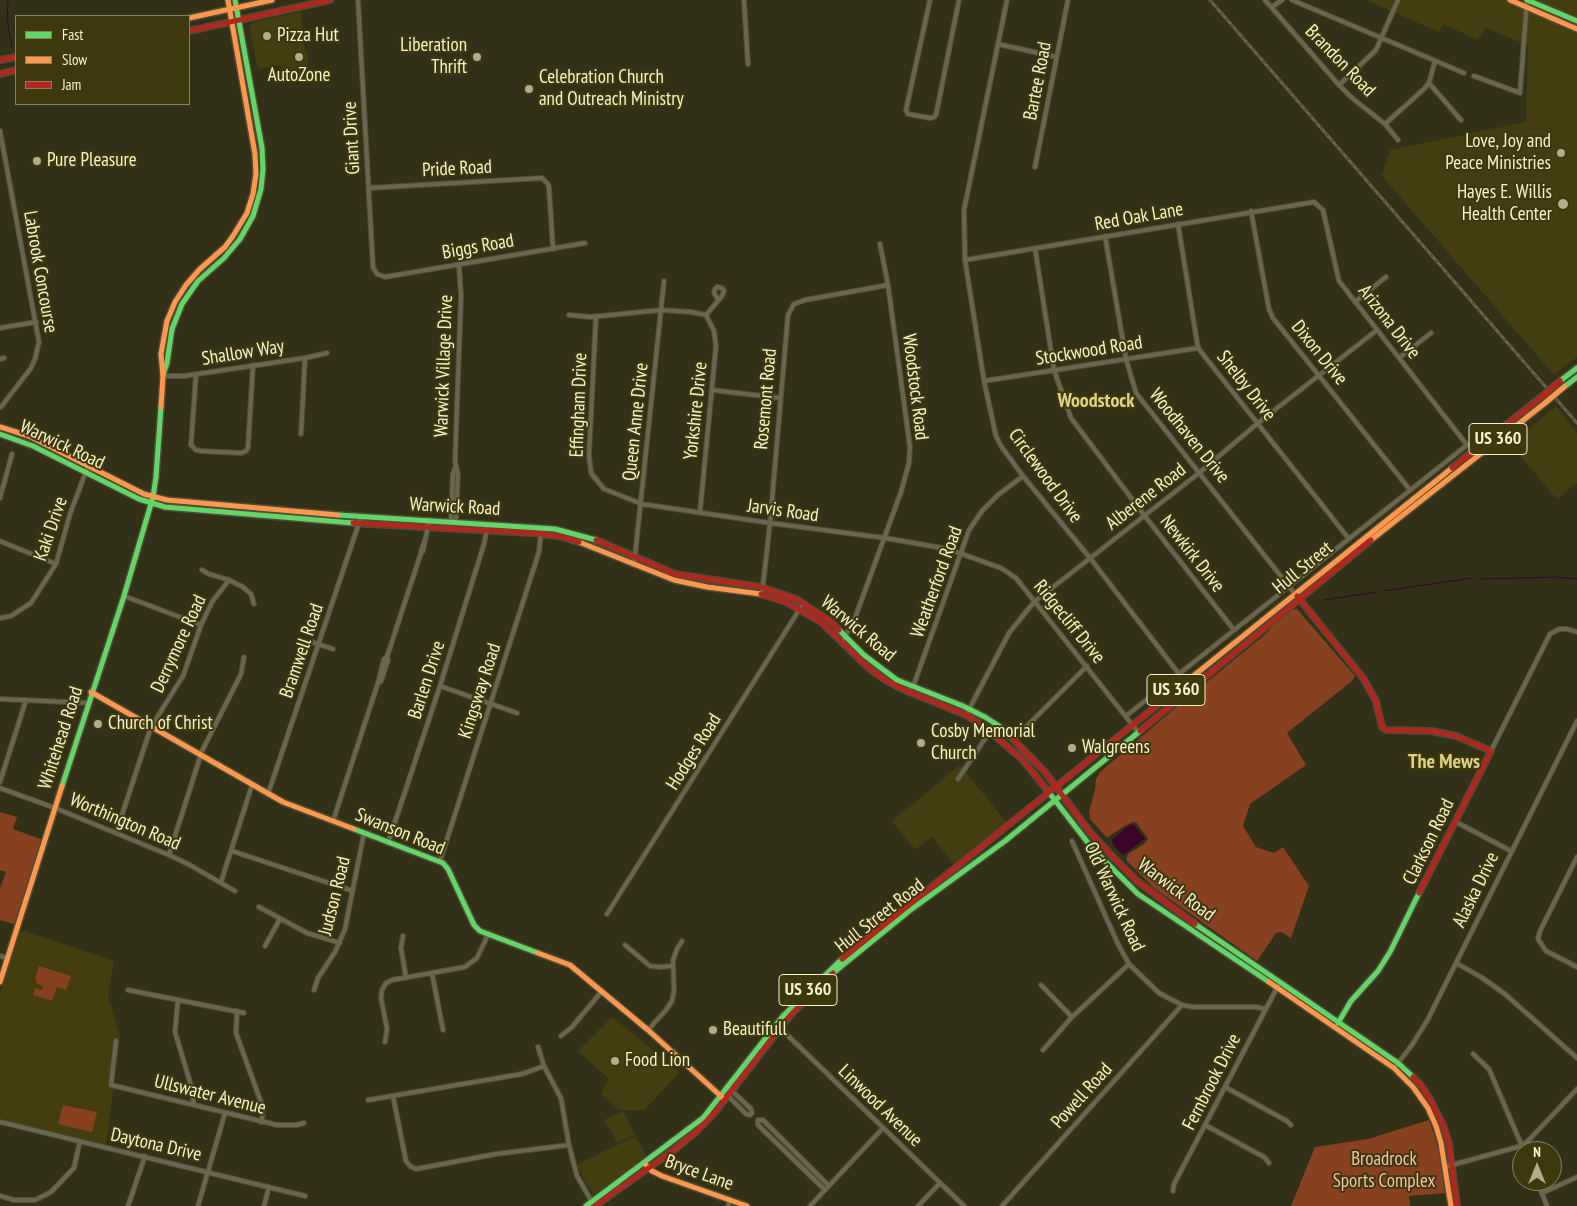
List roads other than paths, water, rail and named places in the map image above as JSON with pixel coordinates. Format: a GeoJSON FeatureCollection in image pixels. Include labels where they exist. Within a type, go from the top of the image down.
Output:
{"type":"FeatureCollection","features":[{"type":"Feature","properties":{"kind":"main road"},"geometry":{"type":"LineString","coordinates":[[228,0],[255,133]]}},
{"type":"Feature","properties":{"kind":"main road"},"geometry":{"type":"LineString","coordinates":[[235,0],[255,133]]}},
{"type":"Feature","properties":{"kind":"main road"},"geometry":{"type":"LineString","coordinates":[[190,18],[272,0]]}},
{"type":"Feature","properties":{"kind":"main road"},"geometry":{"type":"LineString","coordinates":[[190,31],[330,0]]}},
{"type":"Feature","properties":{"kind":"main road"},"geometry":{"type":"LineString","coordinates":[[1510,0],[1577,29]]}},
{"type":"Feature","properties":{"kind":"main road"},"geometry":{"type":"LineString","coordinates":[[1527,0],[1577,21]]}},
{"type":"Feature","properties":{"kind":"main road"},"geometry":{"type":"LineString","coordinates":[[0,60],[15,57]]}},
{"type":"Feature","properties":{"kind":"main road"},"geometry":{"type":"LineString","coordinates":[[0,74],[15,70]]}},
{"type":"Feature","properties":{"kind":"main road","name":"Whitehead Road"},"geometry":{"type":"LineString","coordinates":[[0,982],[91,692],[124,596],[152,500],[156,477],[163,376],[160,361],[167,321],[175,302],[190,279],[229,242],[241,225],[253,194],[256,174],[255,133]]}},
{"type":"Feature","properties":{"kind":"main road","name":"Hull Street"},"geometry":{"type":"LineString","coordinates":[[1138,732],[1419,502],[1542,400],[1560,381],[1577,368]]}},
{"type":"Feature","properties":{"kind":"main road","name":"Hull Street"},"geometry":{"type":"LineString","coordinates":[[1048,792],[1295,594],[1542,400],[1577,377]]}},
{"type":"Feature","properties":{"kind":"main road","name":"Warwick Road"},"geometry":{"type":"LineString","coordinates":[[0,427],[29,436],[87,469]]}},
{"type":"Feature","properties":{"kind":"main road","name":"Warwick Road"},"geometry":{"type":"LineString","coordinates":[[0,434],[87,469],[152,500],[191,510],[359,523],[428,524]]}},
{"type":"Feature","properties":{"kind":"main road","name":"Warwick Road"},"geometry":{"type":"LineString","coordinates":[[152,500],[453,526],[542,530],[581,536],[662,570],[689,577],[783,594],[830,621],[871,670],[884,679],[900,688],[968,712],[1022,760],[1092,848],[1138,894],[1279,985]]}},
{"type":"Feature","properties":{"kind":"main road","name":"Warwick Road"},"geometry":{"type":"LineString","coordinates":[[542,530],[585,544],[661,576],[688,584],[762,591]]}},
{"type":"Feature","properties":{"kind":"main road","name":"Woodhaven Drive"},"geometry":{"type":"LineString","coordinates":[[1295,594],[1370,688],[1376,701],[1382,727],[1386,730],[1431,731],[1456,736],[1491,751]]}},
{"type":"Feature","properties":{"kind":"main road","name":"Warwick Road"},"geometry":{"type":"LineString","coordinates":[[844,639],[879,668],[897,680],[995,724],[1014,739],[1045,772],[1089,831],[1133,878],[1177,912],[1396,1065],[1420,1084],[1430,1098],[1443,1125],[1449,1144],[1448,1166],[1452,1206]]}},
{"type":"Feature","properties":{"kind":"main road","name":"Swanson Road"},"geometry":{"type":"LineString","coordinates":[[91,692],[283,802],[440,862],[448,869],[474,925],[480,931],[566,963],[726,1094]]}},
{"type":"Feature","properties":{"kind":"main road","name":"Hull Street Road"},"geometry":{"type":"LineString","coordinates":[[779,1026],[815,989],[852,956],[1004,841],[1138,732]]}},
{"type":"Feature","properties":{"kind":"main road","name":"Clarkson Road"},"geometry":{"type":"LineString","coordinates":[[1337,1025],[1351,1001],[1372,978],[1390,952],[1491,751]]}},
{"type":"Feature","properties":{"kind":"main road","name":"Hull Street Road"},"geometry":{"type":"LineString","coordinates":[[586,1206],[594,1205],[694,1126],[726,1094],[806,992],[835,964],[1048,792]]}},
{"type":"Feature","properties":{"kind":"main road","name":"Bryce Lane"},"geometry":{"type":"LineString","coordinates":[[646,1165],[662,1176],[729,1203],[746,1206]]}},
{"type":"Feature","properties":{"kind":"main road","name":"Warwick Road"},"geometry":{"type":"LineString","coordinates":[[1448,1166],[1457,1206]]}},
{"type":"Feature","properties":{"kind":"street","name":"Giant Drive"},"geometry":{"type":"LineString","coordinates":[[358,0],[373,267],[377,274]]}},
{"type":"Feature","properties":{"kind":"street"},"geometry":{"type":"LineString","coordinates":[[744,0],[748,64]]}},
{"type":"Feature","properties":{"kind":"street"},"geometry":{"type":"LineString","coordinates":[[930,0],[906,110],[908,114],[930,118],[936,114],[959,0]]}},
{"type":"Feature","properties":{"kind":"street","name":"Circlewood Drive"},"geometry":{"type":"LineString","coordinates":[[1007,0],[964,210],[965,260],[984,381],[996,436],[1023,476],[1090,558],[1179,674]]}},
{"type":"Feature","properties":{"kind":"street","name":"Bartee Road"},"geometry":{"type":"LineString","coordinates":[[1035,167],[1068,0]]}},
{"type":"Feature","properties":{"kind":"street","name":"Brandon Road"},"geometry":{"type":"LineString","coordinates":[[1265,0],[1339,85],[1352,98],[1386,124],[1398,140]]}},
{"type":"Feature","properties":{"kind":"street"},"geometry":{"type":"LineString","coordinates":[[1272,7],[1282,0]]}},
{"type":"Feature","properties":{"kind":"street"},"geometry":{"type":"LineString","coordinates":[[1292,0],[1464,73]]}},
{"type":"Feature","properties":{"kind":"street"},"geometry":{"type":"LineString","coordinates":[[1339,85],[1373,54],[1398,0]]}},
{"type":"Feature","properties":{"kind":"street"},"geometry":{"type":"LineString","coordinates":[[1474,76],[1520,92],[1527,0]]}},
{"type":"Feature","properties":{"kind":"street"},"geometry":{"type":"LineString","coordinates":[[998,44],[1056,57]]}},
{"type":"Feature","properties":{"kind":"street"},"geometry":{"type":"LineString","coordinates":[[1386,124],[1429,83],[1435,61]]}},
{"type":"Feature","properties":{"kind":"street"},"geometry":{"type":"LineString","coordinates":[[1429,83],[1461,120]]}},
{"type":"Feature","properties":{"kind":"street","name":"Labrook Concourse"},"geometry":{"type":"LineString","coordinates":[[0,131],[39,342],[36,359],[31,368],[0,408]]}},
{"type":"Feature","properties":{"kind":"street","name":"Pride Road"},"geometry":{"type":"LineString","coordinates":[[369,188],[538,178],[546,181],[549,188],[553,249]]}},
{"type":"Feature","properties":{"kind":"street","name":"Red Oak Lane"},"geometry":{"type":"LineString","coordinates":[[965,260],[1310,202],[1317,204]]}},
{"type":"Feature","properties":{"kind":"street","name":"Arizona Drive"},"geometry":{"type":"LineString","coordinates":[[1317,204],[1323,210],[1339,280],[1467,445],[1410,490]]}},
{"type":"Feature","properties":{"kind":"street","name":"Dixon Drive"},"geometry":{"type":"LineString","coordinates":[[1252,212],[1271,314],[1410,490]]}},
{"type":"Feature","properties":{"kind":"street","name":"Shelby Drive"},"geometry":{"type":"LineString","coordinates":[[1178,224],[1198,348],[1349,539]]}},
{"type":"Feature","properties":{"kind":"street","name":"Woodhaven Drive"},"geometry":{"type":"LineString","coordinates":[[1105,236],[1126,359],[1131,382],[1136,393],[1295,594]]}},
{"type":"Feature","properties":{"kind":"street","name":"Biggs Road"},"geometry":{"type":"LineString","coordinates":[[377,274],[385,277],[585,243]]}},
{"type":"Feature","properties":{"kind":"street","name":"Woodstock Road"},"geometry":{"type":"LineString","coordinates":[[844,639],[855,618],[901,492],[909,462],[910,447],[888,285],[880,244]]}},
{"type":"Feature","properties":{"kind":"street","name":"Newkirk Drive"},"geometry":{"type":"LineString","coordinates":[[1035,248],[1054,370],[1071,418],[1234,630]]}},
{"type":"Feature","properties":{"kind":"street","name":"Warwick Village Drive"},"geometry":{"type":"LineString","coordinates":[[453,526],[451,518],[452,474],[455,468],[462,296],[459,265]]}},
{"type":"Feature","properties":{"kind":"street"},"geometry":{"type":"LineString","coordinates":[[1355,302],[1386,276]]}},
{"type":"Feature","properties":{"kind":"street","name":"Queen Anne Drive"},"geometry":{"type":"LineString","coordinates":[[634,565],[642,504],[664,281]]}},
{"type":"Feature","properties":{"kind":"street","name":"Rosemont Road"},"geometry":{"type":"LineString","coordinates":[[762,591],[770,523],[788,315],[794,304],[805,300],[888,285]]}},
{"type":"Feature","properties":{"kind":"street"},"geometry":{"type":"LineString","coordinates":[[569,315],[596,316],[661,310],[706,315],[718,299]]}},
{"type":"Feature","properties":{"kind":"street","name":"Yorkshire Drive"},"geometry":{"type":"LineString","coordinates":[[700,512],[716,346],[714,331],[706,315]]}},
{"type":"Feature","properties":{"kind":"street","name":"Effingham Drive"},"geometry":{"type":"LineString","coordinates":[[596,316],[589,455],[591,473],[604,489]]}},
{"type":"Feature","properties":{"kind":"street"},"geometry":{"type":"LineString","coordinates":[[0,328],[36,322]]}},
{"type":"Feature","properties":{"kind":"street","name":"Alberene Road"},"geometry":{"type":"LineString","coordinates":[[968,712],[1009,633],[1034,602],[1377,330]]}},
{"type":"Feature","properties":{"kind":"street"},"geometry":{"type":"LineString","coordinates":[[1399,358],[1431,333]]}},
{"type":"Feature","properties":{"kind":"street","name":"Stockwood Road"},"geometry":{"type":"LineString","coordinates":[[984,381],[1198,348]]}},
{"type":"Feature","properties":{"kind":"street","name":"Shallow Way"},"geometry":{"type":"LineString","coordinates":[[163,376],[175,377],[196,374],[305,358],[327,352]]}},
{"type":"Feature","properties":{"kind":"street"},"geometry":{"type":"LineString","coordinates":[[301,434],[305,358]]}},
{"type":"Feature","properties":{"kind":"street"},"geometry":{"type":"LineString","coordinates":[[196,374],[191,445],[196,450],[201,451],[241,453],[248,448],[254,365]]}},
{"type":"Feature","properties":{"kind":"street"},"geometry":{"type":"LineString","coordinates":[[712,390],[780,398]]}},
{"type":"Feature","properties":{"kind":"street"},"geometry":{"type":"LineString","coordinates":[[0,498],[12,454]]}},
{"type":"Feature","properties":{"kind":"street","name":"Kaki Drive"},"geometry":{"type":"LineString","coordinates":[[0,618],[11,616],[32,603],[56,564],[70,514],[87,469]]}},
{"type":"Feature","properties":{"kind":"street","name":"Weatherford Road"},"geometry":{"type":"LineString","coordinates":[[912,687],[969,530],[982,511],[998,495],[1023,476]]}},
{"type":"Feature","properties":{"kind":"street","name":"Jarvis Road"},"geometry":{"type":"LineString","coordinates":[[604,489],[642,504],[884,538],[948,549],[960,553]]}},
{"type":"Feature","properties":{"kind":"street"},"geometry":{"type":"LineString","coordinates":[[1126,716],[1410,490]]}},
{"type":"Feature","properties":{"kind":"street","name":"Bramwell Road"},"geometry":{"type":"LineString","coordinates":[[268,794],[361,517]]}},
{"type":"Feature","properties":{"kind":"street"},"geometry":{"type":"LineString","coordinates":[[333,821],[378,683],[381,681],[388,660],[387,657],[421,553],[420,550],[425,540],[428,524]]}},
{"type":"Feature","properties":{"kind":"street","name":"Barlen Drive"},"geometry":{"type":"LineString","coordinates":[[388,843],[440,686],[488,527]]}},
{"type":"Feature","properties":{"kind":"street","name":"Kingsway Road"},"geometry":{"type":"LineString","coordinates":[[440,862],[539,552],[542,530]]}},
{"type":"Feature","properties":{"kind":"street"},"geometry":{"type":"LineString","coordinates":[[0,541],[56,564]]}},
{"type":"Feature","properties":{"kind":"street","name":"Ridgecliff Drive"},"geometry":{"type":"LineString","coordinates":[[960,553],[1001,568],[1016,578],[1138,732]]}},
{"type":"Feature","properties":{"kind":"street"},"geometry":{"type":"LineString","coordinates":[[202,570],[229,580],[248,590],[254,604]]}},
{"type":"Feature","properties":{"kind":"street","name":"Derrymore Road"},"geometry":{"type":"LineString","coordinates":[[116,833],[151,727],[183,676],[201,625],[212,602],[229,580]]}},
{"type":"Feature","properties":{"kind":"street"},"geometry":{"type":"LineString","coordinates":[[124,596],[201,625]]}},
{"type":"Feature","properties":{"kind":"street","name":"Hodges Road"},"geometry":{"type":"LineString","coordinates":[[607,914],[802,606]]}},
{"type":"Feature","properties":{"kind":"street","name":"Clarkson Road"},"geometry":{"type":"LineString","coordinates":[[1491,751],[1550,634],[1559,629],[1577,632]]}},
{"type":"Feature","properties":{"kind":"street"},"geometry":{"type":"LineString","coordinates":[[312,642],[333,649]]}},
{"type":"Feature","properties":{"kind":"street"},"geometry":{"type":"LineString","coordinates":[[169,855],[202,751],[241,674],[244,657]]}},
{"type":"Feature","properties":{"kind":"street"},"geometry":{"type":"LineString","coordinates":[[1014,739],[1087,666]]}},
{"type":"Feature","properties":{"kind":"street"},"geometry":{"type":"LineString","coordinates":[[440,686],[517,713]]}},
{"type":"Feature","properties":{"kind":"street"},"geometry":{"type":"LineString","coordinates":[[0,699],[88,703]]}},
{"type":"Feature","properties":{"kind":"street"},"geometry":{"type":"LineString","coordinates":[[0,782],[26,700]]}},
{"type":"Feature","properties":{"kind":"street","name":"Alaska Drive"},"geometry":{"type":"LineString","coordinates":[[1396,1065],[1412,1045],[1428,1019],[1577,721]]}},
{"type":"Feature","properties":{"kind":"street"},"geometry":{"type":"LineString","coordinates":[[958,779],[995,724]]}},
{"type":"Feature","properties":{"kind":"street"},"geometry":{"type":"LineString","coordinates":[[221,882],[252,785]]}},
{"type":"Feature","properties":{"kind":"street","name":"Worthington Road"},"geometry":{"type":"LineString","coordinates":[[0,788],[55,808],[169,855],[235,891]]}},
{"type":"Feature","properties":{"kind":"street"},"geometry":{"type":"LineString","coordinates":[[1456,822],[1511,851]]}},
{"type":"Feature","properties":{"kind":"street","name":"Judson Road"},"geometry":{"type":"LineString","coordinates":[[314,990],[318,978],[340,942],[347,922],[364,833]]}},
{"type":"Feature","properties":{"kind":"street","name":"Old Warwick Road"},"geometry":{"type":"LineString","coordinates":[[1072,841],[1118,944],[1129,964],[1159,993],[1182,1005],[1256,1007],[1266,1009]]}},
{"type":"Feature","properties":{"kind":"street"},"geometry":{"type":"LineString","coordinates":[[232,851],[353,891]]}},
{"type":"Feature","properties":{"kind":"street"},"geometry":{"type":"LineString","coordinates":[[1577,857],[1538,938],[1546,950],[1577,967]]}},
{"type":"Feature","properties":{"kind":"street"},"geometry":{"type":"LineString","coordinates":[[259,907],[307,933],[340,942]]}},
{"type":"Feature","properties":{"kind":"street"},"geometry":{"type":"LineString","coordinates":[[265,946],[280,920]]}},
{"type":"Feature","properties":{"kind":"street"},"geometry":{"type":"LineString","coordinates":[[386,1042],[388,1033],[381,998],[382,990],[388,982],[460,969],[469,964],[479,954],[488,935]]}},
{"type":"Feature","properties":{"kind":"street"},"geometry":{"type":"LineString","coordinates":[[403,936],[401,948],[406,978]]}},
{"type":"Feature","properties":{"kind":"street"},"geometry":{"type":"LineString","coordinates":[[648,1030],[672,1001],[674,991],[672,966],[675,954],[682,941]]}},
{"type":"Feature","properties":{"kind":"street"},"geometry":{"type":"LineString","coordinates":[[625,945],[650,966],[672,966]]}},
{"type":"Feature","properties":{"kind":"street"},"geometry":{"type":"LineString","coordinates":[[0,956],[8,958]]}},
{"type":"Feature","properties":{"kind":"street"},"geometry":{"type":"LineString","coordinates":[[1456,963],[1481,977],[1505,994],[1577,1058]]}},
{"type":"Feature","properties":{"kind":"street"},"geometry":{"type":"LineString","coordinates":[[1044,1050],[1072,1017],[1129,964]]}},
{"type":"Feature","properties":{"kind":"street"},"geometry":{"type":"LineString","coordinates":[[432,973],[443,1030]]}},
{"type":"Feature","properties":{"kind":"street"},"geometry":{"type":"LineString","coordinates":[[1041,985],[1072,1017]]}},
{"type":"Feature","properties":{"kind":"street","name":"Fernbrook Drive"},"geometry":{"type":"LineString","coordinates":[[1173,1191],[1174,1184],[1279,985]]}},
{"type":"Feature","properties":{"kind":"street"},"geometry":{"type":"LineString","coordinates":[[128,990],[244,1013]]}},
{"type":"Feature","properties":{"kind":"street"},"geometry":{"type":"LineString","coordinates":[[561,1036],[572,1027],[602,991]]}},
{"type":"Feature","properties":{"kind":"street"},"geometry":{"type":"LineString","coordinates":[[178,1000],[175,1032],[180,1055],[190,1082],[194,1105]]}},
{"type":"Feature","properties":{"kind":"street","name":"Powell Road"},"geometry":{"type":"LineString","coordinates":[[1002,1206],[1182,1005]]}},
{"type":"Feature","properties":{"kind":"street"},"geometry":{"type":"LineString","coordinates":[[237,1011],[236,1033],[262,1105],[263,1114],[260,1122]]}},
{"type":"Feature","properties":{"kind":"street","name":"Linwood Avenue"},"geometry":{"type":"LineString","coordinates":[[779,1026],[964,1206]]}},
{"type":"Feature","properties":{"kind":"street","name":"Ullswater Avenue"},"geometry":{"type":"LineString","coordinates":[[116,1041],[111,1086],[260,1122],[277,1125],[304,1123]]}},
{"type":"Feature","properties":{"kind":"street"},"geometry":{"type":"LineString","coordinates":[[538,1048],[544,1066],[561,1098],[569,1145],[577,1176],[594,1205]]}},
{"type":"Feature","properties":{"kind":"street"},"geometry":{"type":"LineString","coordinates":[[1473,1054],[1489,1069],[1519,1141]]}},
{"type":"Feature","properties":{"kind":"street"},"geometry":{"type":"LineString","coordinates":[[368,1100],[522,1074],[544,1066]]}},
{"type":"Feature","properties":{"kind":"street"},"geometry":{"type":"LineString","coordinates":[[1225,1088],[1287,1120],[1291,1126]]}},
{"type":"Feature","properties":{"kind":"street"},"geometry":{"type":"LineString","coordinates":[[1528,1141],[1577,1089]]}},
{"type":"Feature","properties":{"kind":"street"},"geometry":{"type":"LineString","coordinates":[[726,1094],[751,1109],[752,1113],[750,1115],[746,1114],[726,1094]]}},
{"type":"Feature","properties":{"kind":"street"},"geometry":{"type":"LineString","coordinates":[[393,1096],[406,1161],[410,1166],[416,1168],[496,1154],[569,1145]]}},
{"type":"Feature","properties":{"kind":"street"},"geometry":{"type":"LineString","coordinates":[[198,1206],[225,1114]]}},
{"type":"Feature","properties":{"kind":"street"},"geometry":{"type":"LineString","coordinates":[[825,1190],[758,1125],[758,1120],[763,1120],[830,1186]]}},
{"type":"Feature","properties":{"kind":"street","name":"Daytona Drive"},"geometry":{"type":"LineString","coordinates":[[0,1122],[305,1196]]}},
{"type":"Feature","properties":{"kind":"street"},"geometry":{"type":"LineString","coordinates":[[1205,1125],[1264,1157],[1269,1163]]}},
{"type":"Feature","properties":{"kind":"street"},"geometry":{"type":"LineString","coordinates":[[810,1206],[883,1128]]}},
{"type":"Feature","properties":{"kind":"street"},"geometry":{"type":"LineString","coordinates":[[0,1196],[14,1200],[35,1200],[51,1192],[74,1168],[80,1141]]}},
{"type":"Feature","properties":{"kind":"street"},"geometry":{"type":"LineString","coordinates":[[1448,1166],[1512,1148]]}},
{"type":"Feature","properties":{"kind":"street"},"geometry":{"type":"LineString","coordinates":[[128,1206],[145,1156]]}},
{"type":"Feature","properties":{"kind":"street"},"geometry":{"type":"LineString","coordinates":[[1547,1206],[1542,1193],[1577,1177]]}},
{"type":"Feature","properties":{"kind":"street"},"geometry":{"type":"LineString","coordinates":[[918,1206],[940,1183]]}},
{"type":"Feature","properties":{"kind":"street"},"geometry":{"type":"LineString","coordinates":[[264,1206],[269,1188]]}},
{"type":"Feature","properties":{"kind":"street"},"geometry":{"type":"LineString","coordinates":[[13,1206],[14,1200]]}},
{"type":"Feature","properties":{"kind":"waterway"},"geometry":{"type":"LineString","coordinates":[[8,0],[7,20],[12,47]]}},
{"type":"Feature","properties":{"kind":"waterway"},"geometry":{"type":"LineString","coordinates":[[1480,579],[1558,577],[1577,579]]}},
{"type":"Feature","properties":{"kind":"waterway"},"geometry":{"type":"LineString","coordinates":[[1383,591],[1472,578]]}},
{"type":"Feature","properties":{"kind":"waterway"},"geometry":{"type":"LineString","coordinates":[[1324,600],[1376,592]]}},
{"type":"Feature","properties":{"kind":"railway"},"geometry":{"type":"LineString","coordinates":[[1210,0],[1577,423]]}},
{"type":"Feature","properties":{"kind":"place","name":"Pizza Hut"},"geometry":{"type":"Point","coordinates":[267,36]}},
{"type":"Feature","properties":{"kind":"place","name":"AutoZone"},"geometry":{"type":"Point","coordinates":[299,57]}},
{"type":"Feature","properties":{"kind":"place","name":"Liberation Thrift"},"geometry":{"type":"Point","coordinates":[477,57]}},
{"type":"Feature","properties":{"kind":"place","name":"Celebration Church and Outreach Ministry"},"geometry":{"type":"Point","coordinates":[529,89]}},
{"type":"Feature","properties":{"kind":"place","name":"Love, Joy and Peace Ministries"},"geometry":{"type":"Point","coordinates":[1561,153]}},
{"type":"Feature","properties":{"kind":"place","name":"Pure Pleasure"},"geometry":{"type":"Point","coordinates":[37,161]}},
{"type":"Feature","properties":{"kind":"place","name":"Hayes E. Willis Health Center"},"geometry":{"type":"Point","coordinates":[1563,204]}},
{"type":"Feature","properties":{"kind":"place","name":"Church of Christ"},"geometry":{"type":"Point","coordinates":[98,724]}},
{"type":"Feature","properties":{"kind":"place","name":"Cosby Memorial Church"},"geometry":{"type":"Point","coordinates":[921,743]}},
{"type":"Feature","properties":{"kind":"place","name":"Walgreens"},"geometry":{"type":"Point","coordinates":[1072,748]}},
{"type":"Feature","properties":{"kind":"place","name":"Beautifull"},"geometry":{"type":"Point","coordinates":[713,1030]}},
{"type":"Feature","properties":{"kind":"place","name":"Food Lion"},"geometry":{"type":"Point","coordinates":[615,1061]}},
{"type":"Feature","properties":{"kind":"district","name":"Woodstock"},"geometry":{"type":"Point","coordinates":[1096,401]}},
{"type":"Feature","properties":{"kind":"district","name":"The Mews"},"geometry":{"type":"Point","coordinates":[1444,762]}},
{"type":"Feature","properties":{"kind":"park label","name":"Broadrock Sports Complex"},"geometry":{"type":"Point","coordinates":[1384,1171]}}]}
